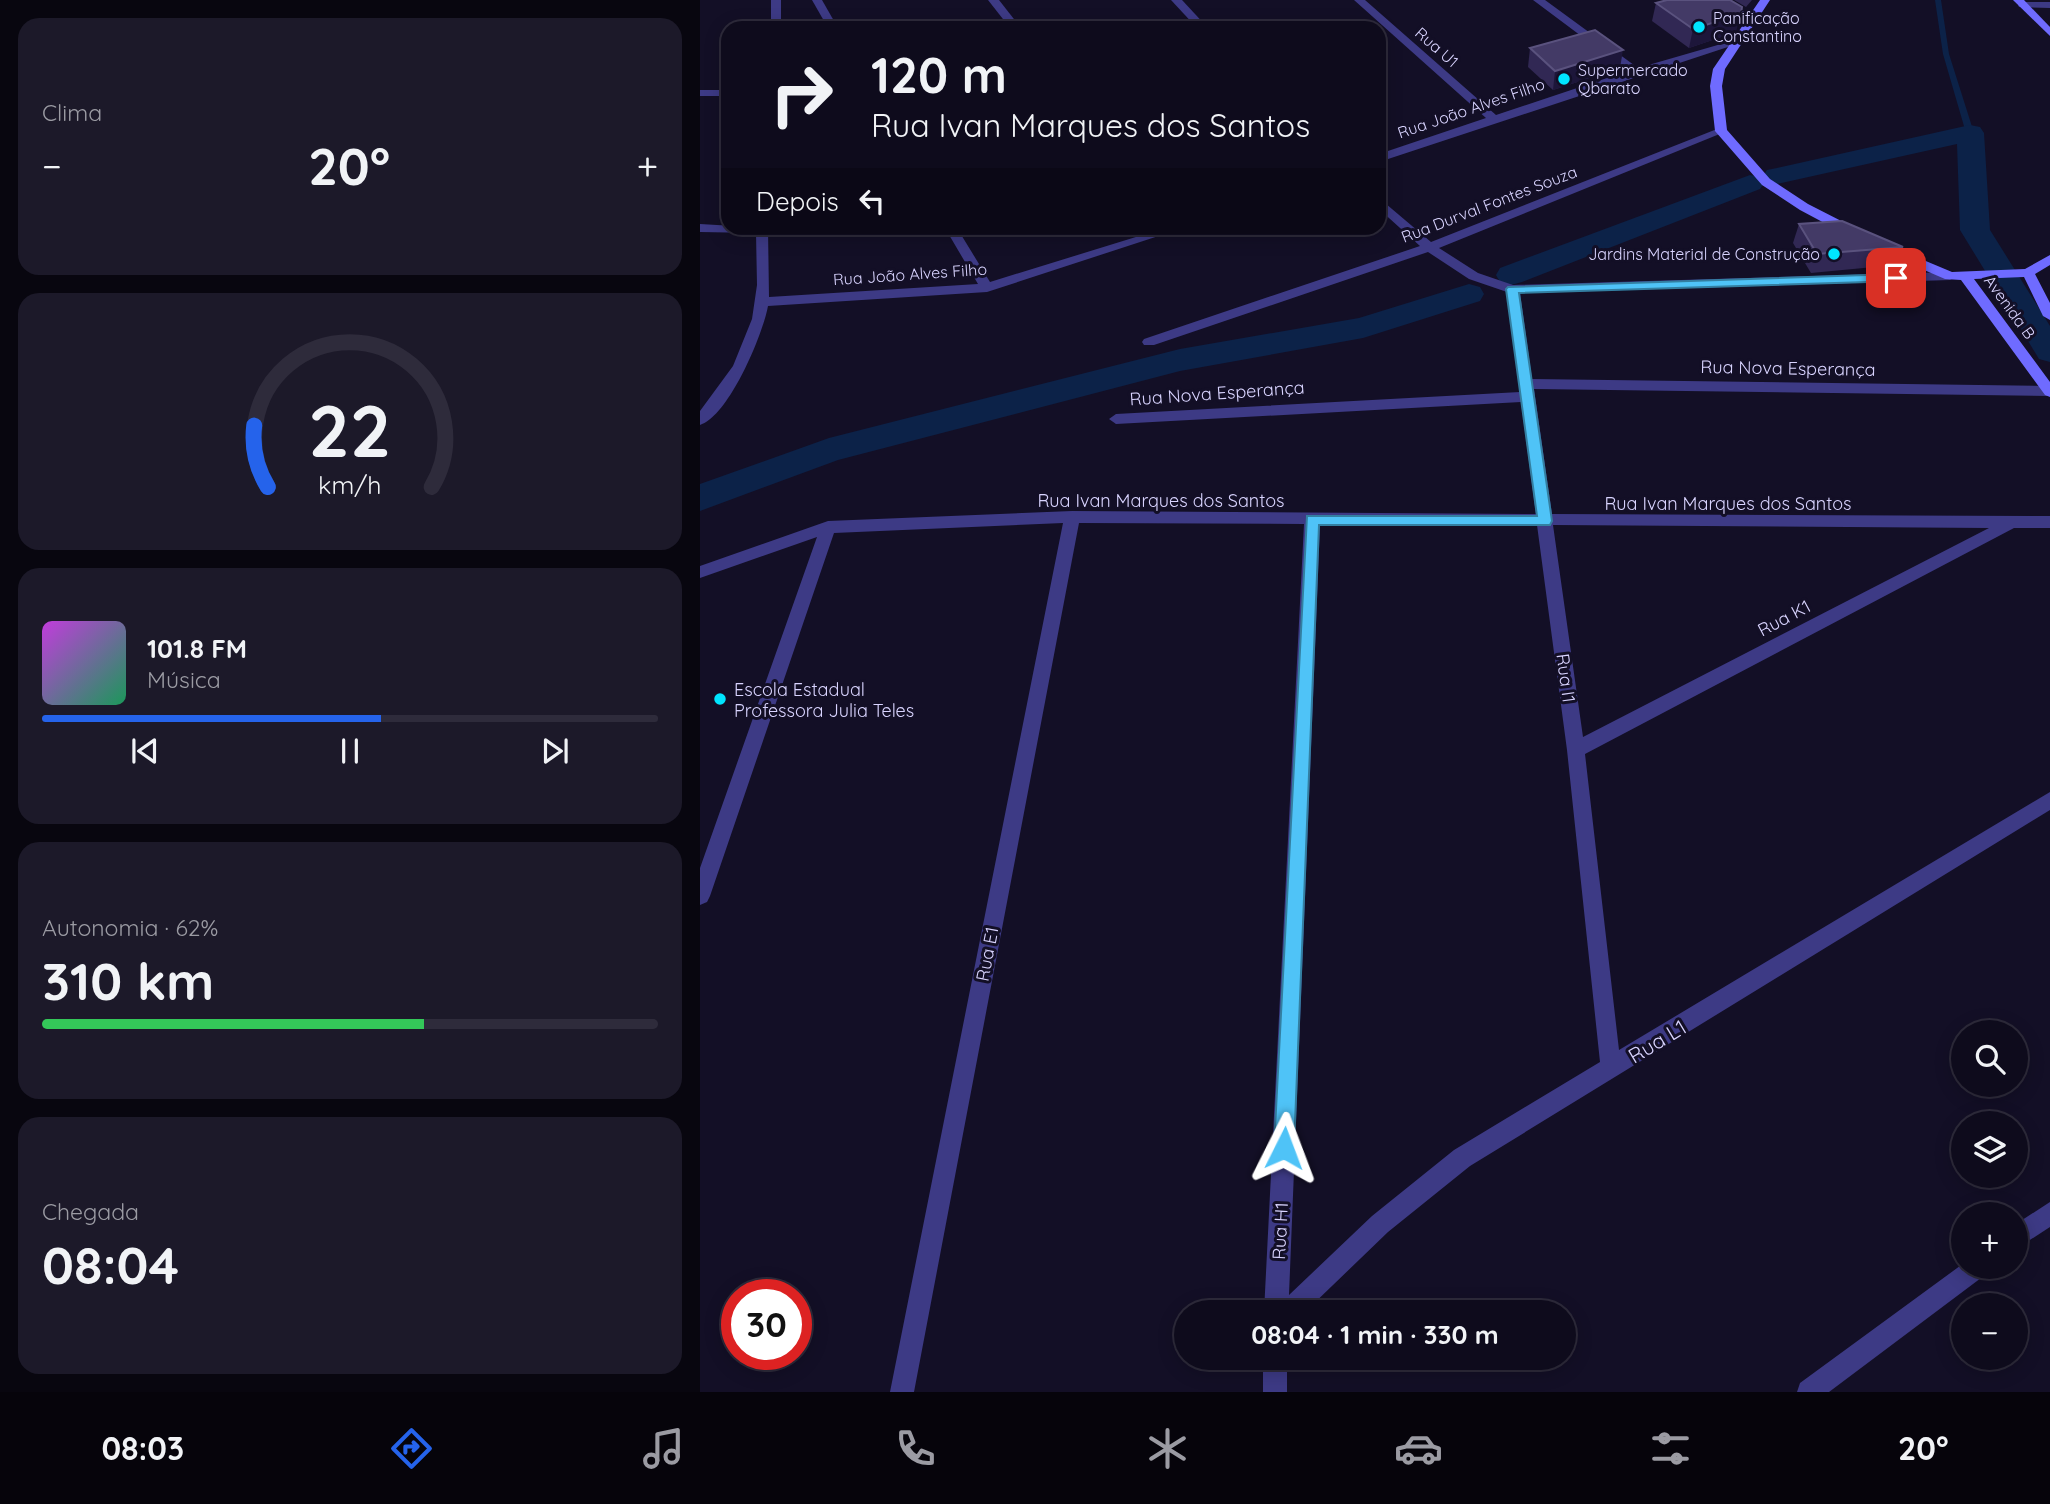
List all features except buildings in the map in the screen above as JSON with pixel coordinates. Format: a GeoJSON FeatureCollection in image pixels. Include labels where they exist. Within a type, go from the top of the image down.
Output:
{"type":"FeatureCollection","features":[{"type":"Feature","properties":{"kind":"street"},"geometry":{"type":"LineString","coordinates":[[776,0],[776,21]]}},
{"type":"Feature","properties":{"kind":"street"},"geometry":{"type":"LineString","coordinates":[[817,0],[829,21]]}},
{"type":"Feature","properties":{"kind":"street"},"geometry":{"type":"LineString","coordinates":[[993,0],[1010,21]]}},
{"type":"Feature","properties":{"kind":"street"},"geometry":{"type":"LineString","coordinates":[[1176,0],[1196,21]]}},
{"type":"Feature","properties":{"kind":"street","name":"Rua U1"},"geometry":{"type":"LineString","coordinates":[[1359,0],[1383,21]]}},
{"type":"Feature","properties":{"kind":"street"},"geometry":{"type":"LineString","coordinates":[[1538,0],[1636,72]]}},
{"type":"Feature","properties":{"kind":"street"},"geometry":{"type":"LineString","coordinates":[[1720,0],[1751,20]]}},
{"type":"Feature","properties":{"kind":"street"},"geometry":{"type":"LineString","coordinates":[[1721,131],[1716,86],[1719,69],[1765,0]]}},
{"type":"Feature","properties":{"kind":"street"},"geometry":{"type":"LineString","coordinates":[[2020,3],[2050,5]]}},
{"type":"Feature","properties":{"kind":"street"},"geometry":{"type":"LineString","coordinates":[[2020,3],[2050,33]]}},
{"type":"Feature","properties":{"kind":"street","name":"Rua U1"},"geometry":{"type":"LineString","coordinates":[[1386,24],[1494,118]]}},
{"type":"Feature","properties":{"kind":"street","name":"Rua João Alves Filho"},"geometry":{"type":"LineString","coordinates":[[1386,156],[1636,72],[1735,43]]}},
{"type":"Feature","properties":{"kind":"street"},"geometry":{"type":"LineString","coordinates":[[700,93],[721,93]]}},
{"type":"Feature","properties":{"kind":"street","name":"Rua Durval Fontes Souza"},"geometry":{"type":"LineString","coordinates":[[1149,342],[1429,247],[1721,131]]}},
{"type":"Feature","properties":{"kind":"street","name":"Avenida B"},"geometry":{"type":"LineString","coordinates":[[1721,131],[1766,182],[1804,207],[1886,250],[1950,276],[2028,273],[2050,259]]}},
{"type":"Feature","properties":{"kind":"street"},"geometry":{"type":"LineString","coordinates":[[1386,208],[1461,272],[1489,284],[1513,289],[1950,276]]}},
{"type":"Feature","properties":{"kind":"street"},"geometry":{"type":"LineString","coordinates":[[700,228],[721,228]]}},
{"type":"Feature","properties":{"kind":"street"},"geometry":{"type":"LineString","coordinates":[[700,420],[718,401],[752,345],[762,302],[762,235]]}},
{"type":"Feature","properties":{"kind":"street"},"geometry":{"type":"LineString","coordinates":[[955,235],[987,288]]}},
{"type":"Feature","properties":{"kind":"street","name":"Rua João Alves Filho"},"geometry":{"type":"LineString","coordinates":[[762,302],[987,288],[1155,235]]}},
{"type":"Feature","properties":{"kind":"street","name":"Avenida B"},"geometry":{"type":"LineString","coordinates":[[2028,273],[2050,316]]}},
{"type":"Feature","properties":{"kind":"street","name":"Avenida B"},"geometry":{"type":"LineString","coordinates":[[1966,277],[2049,391]]}},
{"type":"Feature","properties":{"kind":"street","name":"Rua I1"},"geometry":{"type":"LineString","coordinates":[[1513,289],[1576,750],[1611,1069]]}},
{"type":"Feature","properties":{"kind":"street","name":"Rua Nova Esperança"},"geometry":{"type":"LineString","coordinates":[[1116,419],[1528,391],[2049,391]]}},
{"type":"Feature","properties":{"kind":"street"},"geometry":{"type":"LineString","coordinates":[[700,401],[718,401]]}},
{"type":"Feature","properties":{"kind":"street","name":"Rua Ivan Marques dos Santos"},"geometry":{"type":"LineString","coordinates":[[700,572],[828,527],[1072,517],[2050,522]]}},
{"type":"Feature","properties":{"kind":"street","name":"Rua E1"},"geometry":{"type":"LineString","coordinates":[[902,1392],[1072,517]]}},
{"type":"Feature","properties":{"kind":"street","name":"Rua H1"},"geometry":{"type":"LineString","coordinates":[[1277,1300],[1312,519]]}},
{"type":"Feature","properties":{"kind":"street","name":"Rua K1"},"geometry":{"type":"LineString","coordinates":[[1576,750],[2011,523]]}},
{"type":"Feature","properties":{"kind":"street"},"geometry":{"type":"LineString","coordinates":[[700,896],[828,527]]}},
{"type":"Feature","properties":{"kind":"street","name":"Rua L1"},"geometry":{"type":"LineString","coordinates":[[1301,1300],[1380,1224],[1462,1158],[2050,800]]}},
{"type":"Feature","properties":{"kind":"street"},"geometry":{"type":"LineString","coordinates":[[2028,1229],[2050,1213]]}},
{"type":"Feature","properties":{"kind":"street"},"geometry":{"type":"LineString","coordinates":[[1809,1392],[1961,1279]]}},
{"type":"Feature","properties":{"kind":"street"},"geometry":{"type":"LineString","coordinates":[[1275,1370],[1275,1392]]}},
{"type":"Feature","properties":{"kind":"waterway"},"geometry":{"type":"LineString","coordinates":[[1938,0],[1946,54],[1970,133]]}},
{"type":"Feature","properties":{"kind":"waterway"},"geometry":{"type":"LineString","coordinates":[[1777,176],[1970,133],[1975,230],[2050,351]]}},
{"type":"Feature","properties":{"kind":"waterway"},"geometry":{"type":"LineString","coordinates":[[1511,275],[1750,183]]}},
{"type":"Feature","properties":{"kind":"waterway"},"geometry":{"type":"LineString","coordinates":[[700,498],[829,450],[1180,360],[1363,328],[1469,294]]}},
{"type":"Feature","properties":{"kind":"place","name":"Panificação Constantino"},"geometry":{"type":"Point","coordinates":[1699,27]}},
{"type":"Feature","properties":{"kind":"place","name":"Supermercado Qbarato"},"geometry":{"type":"Point","coordinates":[1564,79]}},
{"type":"Feature","properties":{"kind":"place","name":"Jardins Material de Construção"},"geometry":{"type":"Point","coordinates":[1834,254]}},
{"type":"Feature","properties":{"kind":"place","name":"Escola Estadual Professora Julia Teles"},"geometry":{"type":"Point","coordinates":[720,699]}},
{"type":"Feature","properties":{"kind":"route"},"geometry":{"type":"LineString","coordinates":[[1284,1148],[1312,519],[1545,521],[1513,289],[1896,278]]}}]}
